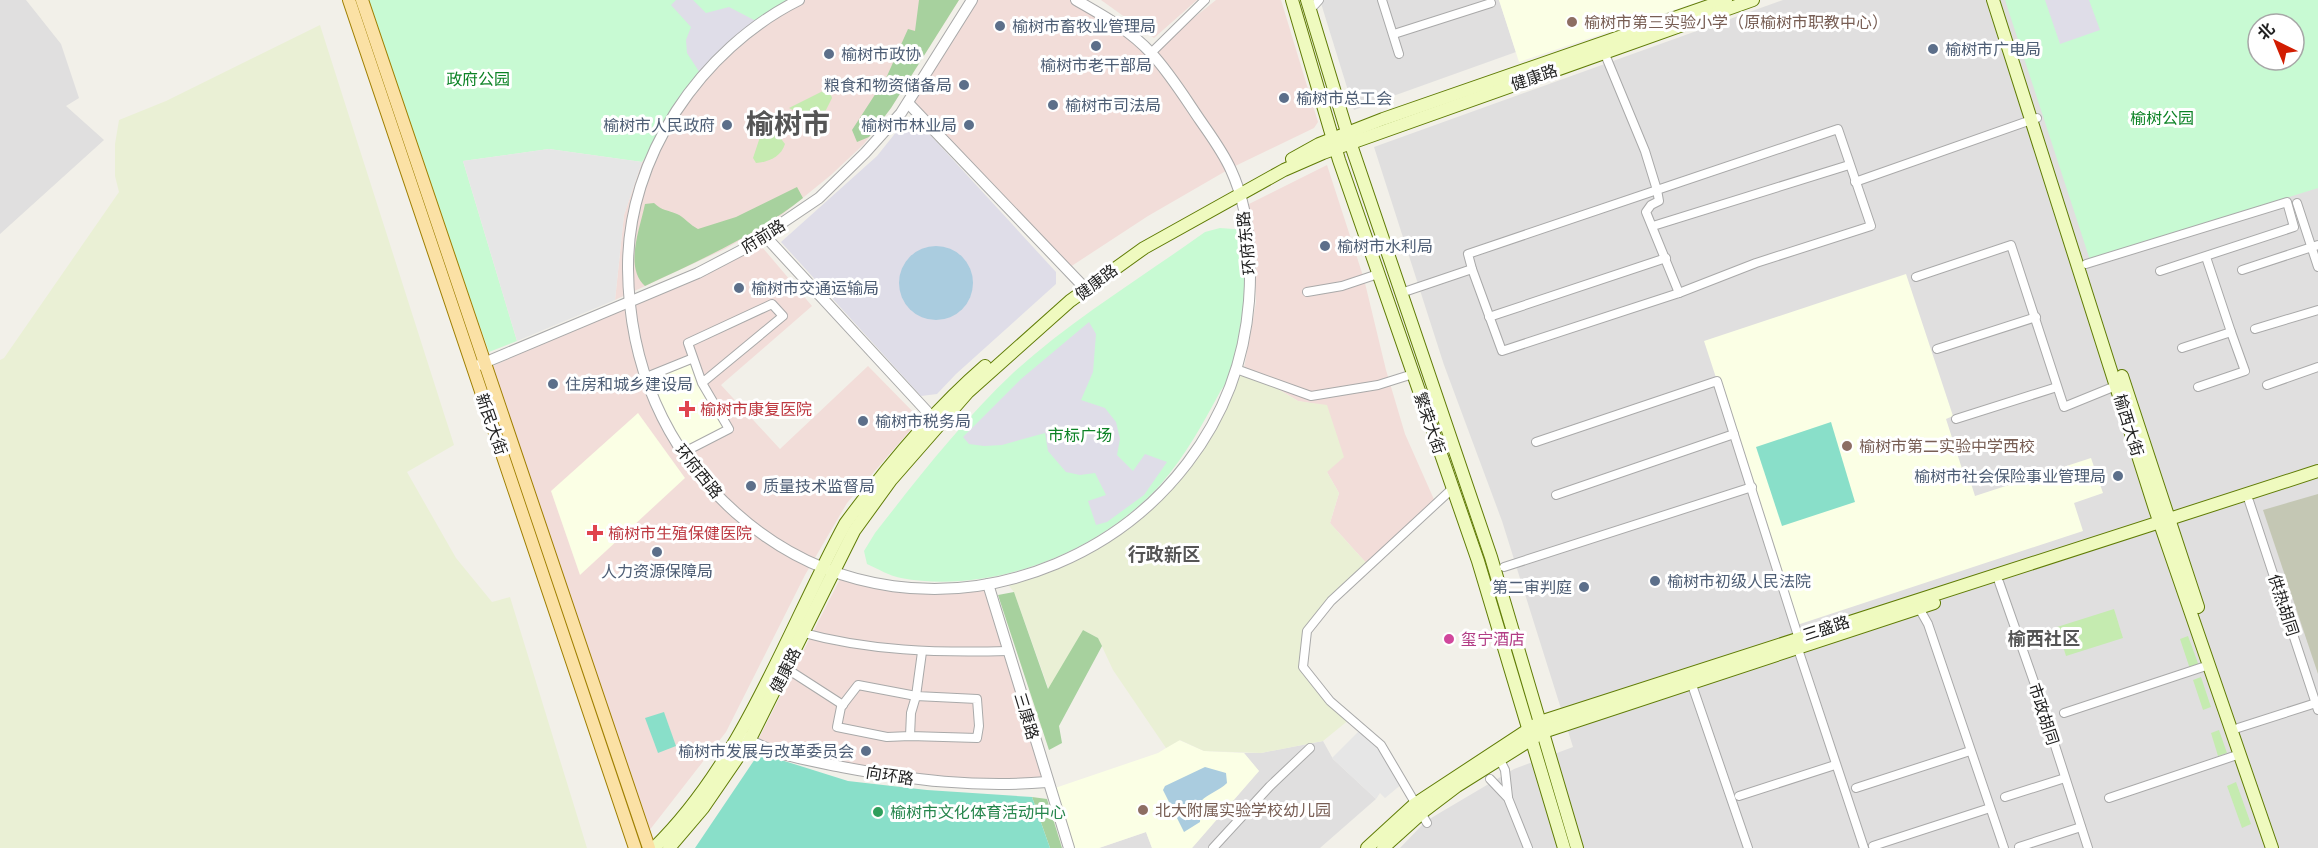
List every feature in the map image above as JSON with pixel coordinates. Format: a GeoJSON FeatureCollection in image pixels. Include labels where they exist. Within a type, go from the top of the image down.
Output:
{"type":"FeatureCollection","features":[{"type":"Feature","properties":{"kind":"main road","name":"新民大街"},"geometry":{"type":"LineString","coordinates":[[349,0],[648,848]]}},
{"type":"Feature","properties":{"kind":"main road","name":"新民大街"},"geometry":{"type":"LineString","coordinates":[[362,0],[635,848]]}},
{"type":"Feature","properties":{"kind":"main road","name":"繁荣大街"},"geometry":{"type":"LineString","coordinates":[[1292,0],[1334,144],[1577,848]]}},
{"type":"Feature","properties":{"kind":"main road","name":"健康路"},"geometry":{"type":"LineString","coordinates":[[669,848],[704,808],[744,738],[828,568],[845,524],[866,496],[961,386],[1081,284],[1139,244],[1238,191],[1334,144],[1726,0]]}},
{"type":"Feature","properties":{"kind":"main road","name":"健康路"},"geometry":{"type":"LineString","coordinates":[[1348,138],[1753,0]]}},
{"type":"Feature","properties":{"kind":"main road","name":"榆西大街"},"geometry":{"type":"LineString","coordinates":[[1993,0],[2086,264],[2121,384]]}},
{"type":"Feature","properties":{"kind":"main road","name":"榆西大街"},"geometry":{"type":"LineString","coordinates":[[1999,0],[2034,119],[2166,524],[2209,665],[2272,848]]}},
{"type":"Feature","properties":{"kind":"main road","name":"繁荣大街"},"geometry":{"type":"LineString","coordinates":[[1309,5],[1348,138],[1491,557],[1564,848]]}},
{"type":"Feature","properties":{"kind":"main road","name":"健康路"},"geometry":{"type":"LineString","coordinates":[[828,568],[891,480],[968,392],[1070,302],[1111,271],[1144,248],[1238,191]]}},
{"type":"Feature","properties":{"kind":"main road","name":"三盛路"},"geometry":{"type":"LineString","coordinates":[[1421,814],[1536,730],[1690,678],[1998,582],[2318,471]]}},
{"type":"Feature","properties":{"kind":"main road","name":"三盛路"},"geometry":{"type":"LineString","coordinates":[[1800,645],[2166,524],[2318,479]]}},
{"type":"Feature","properties":{"kind":"main road","name":"榆西大街"},"geometry":{"type":"LineString","coordinates":[[2166,524],[2238,728],[2277,848]]}},
{"type":"Feature","properties":{"kind":"main road","name":"三盛路"},"geometry":{"type":"LineString","coordinates":[[1367,848],[1421,814],[1536,730]]}},
{"type":"Feature","properties":{"kind":"main road","name":"健康路"},"geometry":{"type":"LineString","coordinates":[[654,848],[702,793],[744,738]]}},
{"type":"Feature","properties":{"kind":"main road"},"geometry":{"type":"LineString","coordinates":[[1383,848],[1421,814]]}},
{"type":"Feature","properties":{"kind":"street","name":"环府西路"},"geometry":{"type":"LineString","coordinates":[[799,0],[745,34],[713,63],[686,97],[653,156],[634,216],[628,258],[628,302],[635,345],[644,378],[665,426],[685,457],[716,495],[748,524],[784,548],[828,568],[866,580],[916,588],[988,584],[1034,573],[1070,559],[1105,540],[1136,518]]}},
{"type":"Feature","properties":{"kind":"street","name":"府前路"},"geometry":{"type":"LineString","coordinates":[[479,365],[698,273],[765,236],[819,198],[841,179],[908,103],[972,0]]}},
{"type":"Feature","properties":{"kind":"street","name":"环府东路"},"geometry":{"type":"LineString","coordinates":[[1076,0],[1124,29],[1151,52],[1220,150],[1238,191],[1249,241],[1251,279],[1248,318],[1236,369],[1211,428],[1190,461],[1165,491],[1136,518]]}},
{"type":"Feature","properties":{"kind":"street"},"geometry":{"type":"LineString","coordinates":[[1151,52],[1205,0]]}},
{"type":"Feature","properties":{"kind":"street"},"geometry":{"type":"LineString","coordinates":[[1309,5],[1319,0]]}},
{"type":"Feature","properties":{"kind":"street"},"geometry":{"type":"LineString","coordinates":[[1382,0],[1399,54]]}},
{"type":"Feature","properties":{"kind":"street"},"geometry":{"type":"LineString","coordinates":[[1394,34],[1491,3]]}},
{"type":"Feature","properties":{"kind":"street"},"geometry":{"type":"LineString","coordinates":[[1604,52],[1645,151],[1659,201],[1651,205],[1646,212],[1679,293]]}},
{"type":"Feature","properties":{"kind":"street"},"geometry":{"type":"LineString","coordinates":[[908,103],[1081,284]]}},
{"type":"Feature","properties":{"kind":"street"},"geometry":{"type":"LineString","coordinates":[[1855,182],[2034,119]]}},
{"type":"Feature","properties":{"kind":"street"},"geometry":{"type":"LineString","coordinates":[[1838,129],[1871,226],[1756,263],[1679,293],[1502,351],[1468,254],[1657,190],[1838,129]]}},
{"type":"Feature","properties":{"kind":"street"},"geometry":{"type":"LineString","coordinates":[[1653,226],[1849,165]]}},
{"type":"Feature","properties":{"kind":"street"},"geometry":{"type":"LineString","coordinates":[[2086,264],[2287,202],[2294,227],[2160,271]]}},
{"type":"Feature","properties":{"kind":"street"},"geometry":{"type":"LineString","coordinates":[[2297,203],[2315,246],[2318,267]]}},
{"type":"Feature","properties":{"kind":"street"},"geometry":{"type":"LineString","coordinates":[[765,236],[933,418]]}},
{"type":"Feature","properties":{"kind":"street"},"geometry":{"type":"LineString","coordinates":[[1916,277],[2011,245],[2064,407],[2121,384]]}},
{"type":"Feature","properties":{"kind":"street"},"geometry":{"type":"LineString","coordinates":[[2242,270],[2315,246]]}},
{"type":"Feature","properties":{"kind":"street"},"geometry":{"type":"LineString","coordinates":[[2198,387],[2245,371],[2206,256]]}},
{"type":"Feature","properties":{"kind":"street"},"geometry":{"type":"LineString","coordinates":[[1489,317],[1666,258]]}},
{"type":"Feature","properties":{"kind":"street"},"geometry":{"type":"LineString","coordinates":[[1401,293],[1472,269]]}},
{"type":"Feature","properties":{"kind":"street"},"geometry":{"type":"LineString","coordinates":[[1307,292],[1342,286],[1378,273]]}},
{"type":"Feature","properties":{"kind":"street"},"geometry":{"type":"LineString","coordinates":[[685,457],[692,448],[729,429],[702,383],[688,343],[772,304],[783,316],[702,383]]}},
{"type":"Feature","properties":{"kind":"street"},"geometry":{"type":"LineString","coordinates":[[2255,329],[2318,310]]}},
{"type":"Feature","properties":{"kind":"street"},"geometry":{"type":"LineString","coordinates":[[1937,349],[2036,316]]}},
{"type":"Feature","properties":{"kind":"street"},"geometry":{"type":"LineString","coordinates":[[2182,348],[2231,332]]}},
{"type":"Feature","properties":{"kind":"street"},"geometry":{"type":"LineString","coordinates":[[644,378],[692,359]]}},
{"type":"Feature","properties":{"kind":"street"},"geometry":{"type":"LineString","coordinates":[[2267,385],[2318,368]]}},
{"type":"Feature","properties":{"kind":"street"},"geometry":{"type":"LineString","coordinates":[[1236,369],[1311,396],[1378,385],[1413,374]]}},
{"type":"Feature","properties":{"kind":"street"},"geometry":{"type":"LineString","coordinates":[[1536,442],[1717,381],[1752,487],[1835,765],[1866,847],[1990,808]]}},
{"type":"Feature","properties":{"kind":"street"},"geometry":{"type":"LineString","coordinates":[[1956,419],[2057,387]]}},
{"type":"Feature","properties":{"kind":"street"},"geometry":{"type":"LineString","coordinates":[[1556,495],[1734,434]]}},
{"type":"Feature","properties":{"kind":"street"},"geometry":{"type":"LineString","coordinates":[[1504,567],[1752,487]]}},
{"type":"Feature","properties":{"kind":"street"},"geometry":{"type":"LineString","coordinates":[[1421,814],[1381,745],[1330,701],[1303,667],[1307,631],[1331,601],[1453,488]]}},
{"type":"Feature","properties":{"kind":"street","name":"供热胡同"},"geometry":{"type":"LineString","coordinates":[[2249,501],[2317,706]]}},
{"type":"Feature","properties":{"kind":"street","name":"市政胡同"},"geometry":{"type":"LineString","coordinates":[[1998,582],[2088,848]]}},
{"type":"Feature","properties":{"kind":"street","name":"三康路"},"geometry":{"type":"LineString","coordinates":[[988,584],[1069,848]]}},
{"type":"Feature","properties":{"kind":"street"},"geometry":{"type":"LineString","coordinates":[[1919,608],[1928,624],[2004,848]]}},
{"type":"Feature","properties":{"kind":"street"},"geometry":{"type":"LineString","coordinates":[[797,631],[855,644],[922,652],[1008,651]]}},
{"type":"Feature","properties":{"kind":"street"},"geometry":{"type":"LineString","coordinates":[[910,736],[911,713],[916,696],[922,652]]}},
{"type":"Feature","properties":{"kind":"street"},"geometry":{"type":"LineString","coordinates":[[780,665],[843,705]]}},
{"type":"Feature","properties":{"kind":"street"},"geometry":{"type":"LineString","coordinates":[[2064,713],[2209,665]]}},
{"type":"Feature","properties":{"kind":"street"},"geometry":{"type":"LineString","coordinates":[[1690,678],[1748,848]]}},
{"type":"Feature","properties":{"kind":"street"},"geometry":{"type":"LineString","coordinates":[[858,686],[916,696],[977,699],[979,726],[977,738],[887,737],[837,727],[843,705],[858,686]]}},
{"type":"Feature","properties":{"kind":"street"},"geometry":{"type":"LineString","coordinates":[[2238,728],[2317,706]]}},
{"type":"Feature","properties":{"kind":"street","name":"向环路"},"geometry":{"type":"LineString","coordinates":[[744,738],[783,756],[894,776],[950,784],[1007,786],[1047,782]]}},
{"type":"Feature","properties":{"kind":"street"},"geometry":{"type":"LineString","coordinates":[[1213,848],[1270,786],[1310,748]]}},
{"type":"Feature","properties":{"kind":"street"},"geometry":{"type":"LineString","coordinates":[[1856,788],[1970,751]]}},
{"type":"Feature","properties":{"kind":"street"},"geometry":{"type":"LineString","coordinates":[[2109,798],[2240,754]]}},
{"type":"Feature","properties":{"kind":"street"},"geometry":{"type":"LineString","coordinates":[[1499,758],[1505,770],[1509,798],[1528,848]]}},
{"type":"Feature","properties":{"kind":"street"},"geometry":{"type":"LineString","coordinates":[[1739,796],[1835,765]]}},
{"type":"Feature","properties":{"kind":"street"},"geometry":{"type":"LineString","coordinates":[[2005,797],[2065,778]]}},
{"type":"Feature","properties":{"kind":"street"},"geometry":{"type":"LineString","coordinates":[[1490,779],[1509,798]]}},
{"type":"Feature","properties":{"kind":"street"},"geometry":{"type":"LineString","coordinates":[[2019,847],[2081,827]]}},
{"type":"Feature","properties":{"kind":"shaded area"},"geometry":{"type":"Polygon","coordinates":[[[0,0],[26,0],[61,44],[79,98],[66,106],[104,140],[0,234],[0,0]]]}},
{"type":"Feature","properties":{"kind":"shaded area"},"geometry":{"type":"Polygon","coordinates":[[[676,0],[693,0],[706,13],[729,7],[756,21],[700,73],[687,53],[686,40],[691,27],[671,5],[676,0]]]}},
{"type":"Feature","properties":{"kind":"shaded area"},"geometry":{"type":"Polygon","coordinates":[[[799,0],[959,0],[891,108],[864,144],[831,175],[778,218],[725,249],[615,300],[624,215],[642,162],[704,74],[782,8],[799,0]]]}},
{"type":"Feature","properties":{"kind":"shaded area"},"geometry":{"type":"Polygon","coordinates":[[[971,0],[1074,0],[1151,52],[1216,0],[1281,0],[1318,122],[1314,128],[1231,168],[1148,216],[1067,269],[908,103],[971,0]]]}},
{"type":"Feature","properties":{"kind":"shaded area"},"geometry":{"type":"Polygon","coordinates":[[[1101,0],[1197,0],[1154,38],[1101,0]]]}},
{"type":"Feature","properties":{"kind":"shaded area"},"geometry":{"type":"Polygon","coordinates":[[[1320,0],[1499,0],[1516,52],[1354,110],[1320,0]]]}},
{"type":"Feature","properties":{"kind":"shaded area","name":"榆树市第三实验小学（原榆树市职教中心）"},"geometry":{"type":"Polygon","coordinates":[[[1499,0],[1701,0],[1701,1],[1519,62],[1499,0]]]}},
{"type":"Feature","properties":{"kind":"shaded area"},"geometry":{"type":"Polygon","coordinates":[[[1783,0],[2318,0],[2318,848],[1400,848],[1426,821],[1514,769],[1573,747],[1502,521],[1444,365],[1374,147],[1783,0]]]}},
{"type":"Feature","properties":{"kind":"shaded area"},"geometry":{"type":"Polygon","coordinates":[[[2045,0],[2089,0],[2100,30],[2060,44],[2045,0]]]}},
{"type":"Feature","properties":{"kind":"shaded area"},"geometry":{"type":"Polygon","coordinates":[[[320,25],[454,445],[407,472],[456,558],[492,602],[510,597],[587,848],[0,848],[0,360],[4,358],[119,192],[115,176],[115,144],[119,120],[166,101],[320,25]]]}},
{"type":"Feature","properties":{"kind":"shaded area"},"geometry":{"type":"Polygon","coordinates":[[[905,121],[922,126],[1056,272],[1056,284],[937,394],[921,396],[781,242],[877,156],[905,121]]]}},
{"type":"Feature","properties":{"kind":"shaded area"},"geometry":{"type":"Polygon","coordinates":[[[549,149],[642,162],[624,215],[615,300],[517,341],[463,161],[549,149]]]}},
{"type":"Feature","properties":{"kind":"shaded area"},"geometry":{"type":"Polygon","coordinates":[[[1327,165],[1364,279],[1386,370],[1405,434],[1436,504],[1368,565],[1330,523],[1339,493],[1327,472],[1327,406],[1298,401],[1244,368],[1256,302],[1254,253],[1243,207],[1327,165]]]}},
{"type":"Feature","properties":{"kind":"shaded area"},"geometry":{"type":"Polygon","coordinates":[[[757,241],[812,306],[721,385],[780,449],[868,366],[920,419],[847,503],[805,575],[726,732],[645,836],[487,369],[757,241]]]}},
{"type":"Feature","properties":{"kind":"shaded area","name":"榆树市第二实验中学西校"},"geometry":{"type":"Polygon","coordinates":[[[1906,274],[1953,416],[1946,419],[1964,475],[1968,474],[1975,496],[2091,458],[2103,493],[2074,503],[2083,531],[1797,625],[1704,341],[1906,274]]]}},
{"type":"Feature","properties":{"kind":"shaded area"},"geometry":{"type":"Polygon","coordinates":[[[1089,322],[1096,334],[1093,372],[1081,400],[1105,408],[1116,422],[1120,439],[1117,455],[1133,471],[1145,454],[1167,462],[1144,495],[1107,522],[1096,525],[1088,501],[1106,495],[1095,473],[1080,475],[1066,472],[1048,451],[1045,433],[1002,445],[984,446],[969,444],[963,437],[1021,379],[1089,322]]]}},
{"type":"Feature","properties":{"kind":"shaded area","name":"榆树市康复医院"},"geometry":{"type":"Polygon","coordinates":[[[691,359],[729,429],[685,457],[644,378],[691,359]]]}},
{"type":"Feature","properties":{"kind":"shaded area"},"geometry":{"type":"Polygon","coordinates":[[[1237,374],[1271,385],[1298,401],[1327,405],[1344,457],[1327,472],[1339,493],[1330,523],[1368,565],[1307,631],[1303,667],[1350,719],[1323,741],[1261,753],[1204,751],[1180,740],[1166,748],[1113,670],[1098,638],[1083,630],[1049,690],[1014,592],[1005,581],[1105,540],[1190,461],[1237,374]]]}},
{"type":"Feature","properties":{"kind":"shaded area","name":"榆树市生殖保健医院"},"geometry":{"type":"Polygon","coordinates":[[[638,413],[685,478],[580,575],[551,491],[638,413]]]}},
{"type":"Feature","properties":{"kind":"shaded area"},"geometry":{"type":"Polygon","coordinates":[[[2318,494],[2318,674],[2263,510],[2318,494]]]}},
{"type":"Feature","properties":{"kind":"shaded area"},"geometry":{"type":"Polygon","coordinates":[[[843,573],[916,588],[988,584],[1047,782],[880,774],[756,744],[843,573]]]}},
{"type":"Feature","properties":{"kind":"shaded area"},"geometry":{"type":"Polygon","coordinates":[[[1361,729],[1381,745],[1403,783],[1385,798],[1380,793],[1376,799],[1332,758],[1361,729]]]}},
{"type":"Feature","properties":{"kind":"shaded area","name":"北大附属实验学校幼儿园"},"geometry":{"type":"Polygon","coordinates":[[[1179,740],[1204,751],[1244,753],[1259,771],[1192,848],[1152,848],[1146,832],[1099,848],[1073,848],[1055,788],[1158,753],[1179,740]]]}},
{"type":"Feature","properties":{"kind":"shaded area"},"geometry":{"type":"Polygon","coordinates":[[[1323,741],[1333,759],[1376,799],[1320,848],[1192,848],[1259,771],[1244,753],[1261,753],[1323,741]]]}},
{"type":"Feature","properties":{"kind":"shaded area"},"geometry":{"type":"Polygon","coordinates":[[[1146,832],[1152,848],[1099,848],[1146,832]]]}},
{"type":"Feature","properties":{"kind":"green space","name":"政府公园"},"geometry":{"type":"Polygon","coordinates":[[[369,0],[799,0],[782,8],[704,74],[642,162],[549,149],[463,161],[517,341],[489,352],[427,177],[369,0]]]}},
{"type":"Feature","properties":{"kind":"green space"},"geometry":{"type":"Polygon","coordinates":[[[919,0],[959,0],[891,108],[869,137],[857,142],[852,130],[887,76],[908,29],[915,31],[919,0]]]}},
{"type":"Feature","properties":{"kind":"green space","name":"榆树公园"},"geometry":{"type":"Polygon","coordinates":[[[2005,0],[2318,0],[2318,188],[2090,260],[2005,0]]]}},
{"type":"Feature","properties":{"kind":"green space"},"geometry":{"type":"Polygon","coordinates":[[[829,88],[832,98],[821,120],[813,121],[789,108],[829,88]]]}},
{"type":"Feature","properties":{"kind":"green space"},"geometry":{"type":"Polygon","coordinates":[[[770,124],[785,144],[774,158],[756,163],[753,158],[760,137],[770,124]]]}},
{"type":"Feature","properties":{"kind":"green space"},"geometry":{"type":"Polygon","coordinates":[[[797,187],[803,198],[746,236],[645,286],[639,278],[634,258],[645,204],[654,203],[662,209],[680,215],[698,229],[736,217],[797,187]]]}},
{"type":"Feature","properties":{"kind":"green space","name":"市标广场"},"geometry":{"type":"Polygon","coordinates":[[[1220,228],[1247,230],[1247,284],[1236,366],[1178,462],[1161,484],[1136,508],[1107,530],[1076,548],[1042,563],[1007,574],[971,580],[936,582],[897,577],[867,564],[864,551],[875,533],[958,430],[994,391],[1058,335],[1205,232],[1220,228]]]}},
{"type":"Feature","properties":{"kind":"green space"},"geometry":{"type":"Polygon","coordinates":[[[1831,422],[1855,502],[1782,526],[1756,447],[1831,422]]]}},
{"type":"Feature","properties":{"kind":"green space"},"geometry":{"type":"Polygon","coordinates":[[[1014,592],[1048,689],[1083,630],[1098,638],[1102,646],[1059,726],[1062,743],[1049,750],[998,595],[1014,592]]]}},
{"type":"Feature","properties":{"kind":"green space"},"geometry":{"type":"Polygon","coordinates":[[[2114,609],[2123,638],[2066,656],[2057,627],[2114,609]]]}},
{"type":"Feature","properties":{"kind":"green space"},"geometry":{"type":"Polygon","coordinates":[[[2188,636],[2199,666],[2190,669],[2180,639],[2188,636]]]}},
{"type":"Feature","properties":{"kind":"green space"},"geometry":{"type":"Polygon","coordinates":[[[2201,677],[2211,707],[2203,710],[2193,680],[2201,677]]]}},
{"type":"Feature","properties":{"kind":"green space"},"geometry":{"type":"Polygon","coordinates":[[[664,712],[676,746],[658,753],[645,718],[664,712]]]}},
{"type":"Feature","properties":{"kind":"green space"},"geometry":{"type":"Polygon","coordinates":[[[2219,730],[2227,753],[2218,756],[2211,733],[2219,730]]]}},
{"type":"Feature","properties":{"kind":"green space","name":"榆树市文化体育活动中心"},"geometry":{"type":"Polygon","coordinates":[[[759,753],[848,781],[927,790],[1032,797],[1050,848],[695,848],[759,753]]]}},
{"type":"Feature","properties":{"kind":"green space"},"geometry":{"type":"Polygon","coordinates":[[[2236,782],[2251,824],[2242,828],[2227,786],[2236,782]]]}},
{"type":"Feature","properties":{"kind":"green space"},"geometry":{"type":"Polygon","coordinates":[[[1032,797],[1047,799],[1062,848],[1050,848],[1032,797]]]}},
{"type":"Feature","properties":{"kind":"water"},"geometry":{"type":"Polygon","coordinates":[[[929,246],[943,246],[957,252],[967,262],[973,276],[973,290],[967,304],[957,314],[943,320],[929,320],[915,314],[905,304],[899,290],[899,276],[905,262],[915,252],[929,246]]]}},
{"type":"Feature","properties":{"kind":"water"},"geometry":{"type":"Polygon","coordinates":[[[1205,767],[1226,773],[1227,783],[1201,801],[1200,822],[1184,832],[1163,790],[1165,786],[1205,767]]]}},
{"type":"Feature","properties":{"kind":"place","name":"榆树市第三实验小学（原榆树市职教中心）"},"geometry":{"type":"Point","coordinates":[1572,22]}},
{"type":"Feature","properties":{"kind":"place","name":"榆树市畜牧业管理局"},"geometry":{"type":"Point","coordinates":[1000,26]}},
{"type":"Feature","properties":{"kind":"place","name":"榆树市老干部局"},"geometry":{"type":"Point","coordinates":[1096,46]}},
{"type":"Feature","properties":{"kind":"place","name":"榆树市广电局"},"geometry":{"type":"Point","coordinates":[1933,49]}},
{"type":"Feature","properties":{"kind":"place","name":"榆树市政协"},"geometry":{"type":"Point","coordinates":[829,54]}},
{"type":"Feature","properties":{"kind":"place","name":"粮食和物资储备局"},"geometry":{"type":"Point","coordinates":[964,85]}},
{"type":"Feature","properties":{"kind":"place","name":"榆树市总工会"},"geometry":{"type":"Point","coordinates":[1284,98]}},
{"type":"Feature","properties":{"kind":"place","name":"榆树市司法局"},"geometry":{"type":"Point","coordinates":[1053,105]}},
{"type":"Feature","properties":{"kind":"place","name":"榆树市人民政府"},"geometry":{"type":"Point","coordinates":[727,125]}},
{"type":"Feature","properties":{"kind":"place","name":"榆树市林业局"},"geometry":{"type":"Point","coordinates":[969,125]}},
{"type":"Feature","properties":{"kind":"place","name":"榆树市水利局"},"geometry":{"type":"Point","coordinates":[1325,246]}},
{"type":"Feature","properties":{"kind":"place","name":"榆树市交通运输局"},"geometry":{"type":"Point","coordinates":[739,288]}},
{"type":"Feature","properties":{"kind":"place","name":"住房和城乡建设局"},"geometry":{"type":"Point","coordinates":[553,384]}},
{"type":"Feature","properties":{"kind":"place","name":"榆树市康复医院"},"geometry":{"type":"Point","coordinates":[687,409]}},
{"type":"Feature","properties":{"kind":"place","name":"榆树市税务局"},"geometry":{"type":"Point","coordinates":[863,421]}},
{"type":"Feature","properties":{"kind":"place","name":"榆树市第二实验中学西校"},"geometry":{"type":"Point","coordinates":[1847,446]}},
{"type":"Feature","properties":{"kind":"place","name":"榆树市社会保险事业管理局"},"geometry":{"type":"Point","coordinates":[2118,476]}},
{"type":"Feature","properties":{"kind":"place","name":"质量技术监督局"},"geometry":{"type":"Point","coordinates":[751,486]}},
{"type":"Feature","properties":{"kind":"place","name":"榆树市生殖保健医院"},"geometry":{"type":"Point","coordinates":[595,533]}},
{"type":"Feature","properties":{"kind":"place","name":"人力资源保障局"},"geometry":{"type":"Point","coordinates":[657,552]}},
{"type":"Feature","properties":{"kind":"place","name":"榆树市初级人民法院"},"geometry":{"type":"Point","coordinates":[1655,581]}},
{"type":"Feature","properties":{"kind":"place","name":"第二审判庭"},"geometry":{"type":"Point","coordinates":[1584,587]}},
{"type":"Feature","properties":{"kind":"place","name":"玺宁酒店"},"geometry":{"type":"Point","coordinates":[1449,639]}},
{"type":"Feature","properties":{"kind":"place","name":"榆树市发展与改革委员会"},"geometry":{"type":"Point","coordinates":[866,751]}},
{"type":"Feature","properties":{"kind":"place","name":"北大附属实验学校幼儿园"},"geometry":{"type":"Point","coordinates":[1143,810]}},
{"type":"Feature","properties":{"kind":"place","name":"榆树市文化体育活动中心"},"geometry":{"type":"Point","coordinates":[878,812]}},
{"type":"Feature","properties":{"kind":"district","name":"榆树市"},"geometry":{"type":"Point","coordinates":[788,124]}},
{"type":"Feature","properties":{"kind":"district","name":"行政新区"},"geometry":{"type":"Point","coordinates":[1164,555]}},
{"type":"Feature","properties":{"kind":"district","name":"榆西社区"},"geometry":{"type":"Point","coordinates":[2044,639]}}]}
